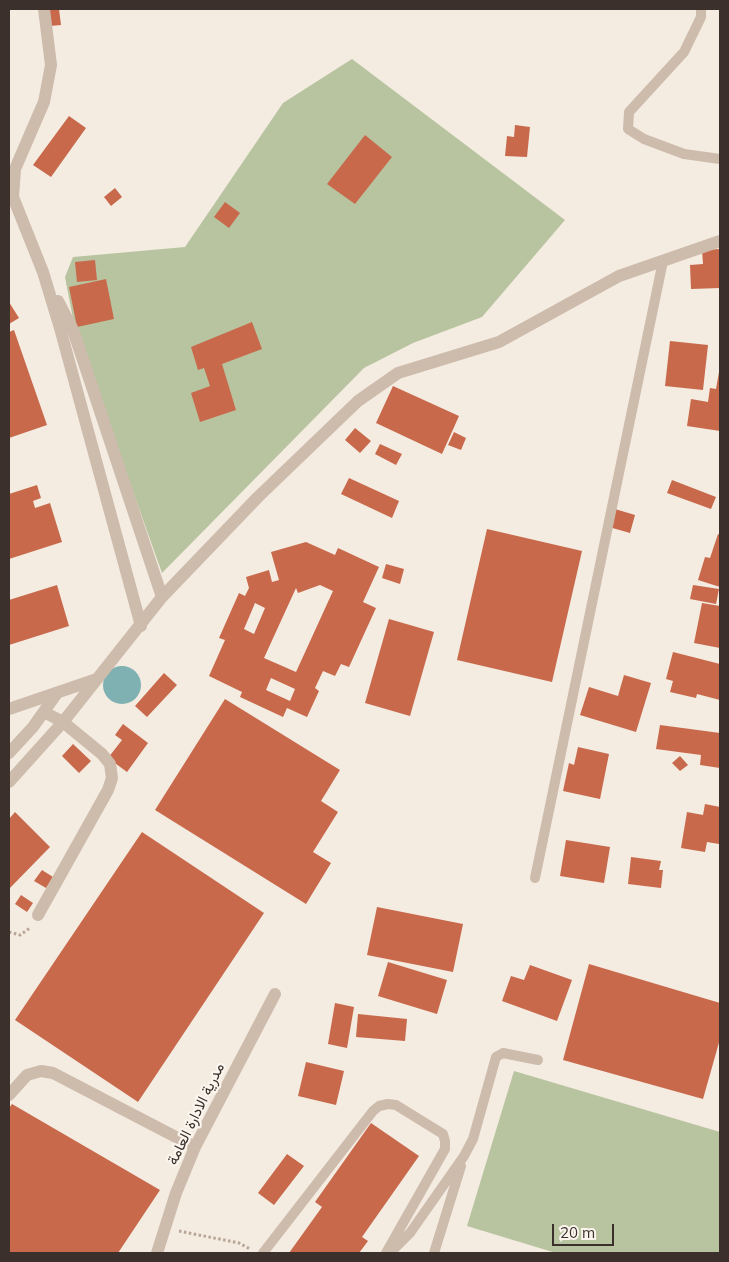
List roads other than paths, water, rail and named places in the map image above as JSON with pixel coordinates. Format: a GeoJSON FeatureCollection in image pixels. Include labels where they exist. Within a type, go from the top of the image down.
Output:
{"type":"FeatureCollection","features":[{"type":"Feature","properties":{"kind":"street"},"geometry":{"type":"LineString","coordinates":[[44,9],[51,65],[44,102],[15,169],[13,197],[43,272],[73,330],[162,597]]}},
{"type":"Feature","properties":{"kind":"street"},"geometry":{"type":"LineString","coordinates":[[9,782],[63,722],[94,680],[141,626],[162,597],[258,497],[351,408],[398,373],[500,342],[619,276],[720,241]]}},
{"type":"Feature","properties":{"kind":"street"},"geometry":{"type":"LineString","coordinates":[[43,272],[141,626]]}},
{"type":"Feature","properties":{"kind":"street"},"geometry":{"type":"LineString","coordinates":[[9,709],[94,680]]}},
{"type":"Feature","properties":{"kind":"street"},"geometry":{"type":"LineString","coordinates":[[9,753],[44,712],[57,693]]}},
{"type":"Feature","properties":{"kind":"street"},"geometry":{"type":"LineString","coordinates":[[38,915],[108,790],[112,778],[110,764],[102,754],[63,722],[44,712]]}},
{"type":"Feature","properties":{"kind":"street","name":"مدرية الادارة العامة"},"geometry":{"type":"LineString","coordinates":[[157,1253],[195,1147],[275,994]]}},
{"type":"Feature","properties":{"kind":"street"},"geometry":{"type":"LineString","coordinates":[[9,1095],[27,1075],[41,1071],[53,1073],[195,1147]]}},
{"type":"Feature","properties":{"kind":"lane"},"geometry":{"type":"LineString","coordinates":[[702,9],[702,17],[684,52],[629,112],[628,129],[644,139],[684,154],[720,159]]}},
{"type":"Feature","properties":{"kind":"lane"},"geometry":{"type":"LineString","coordinates":[[535,878],[663,261]]}},
{"type":"Feature","properties":{"kind":"lane"},"geometry":{"type":"LineString","coordinates":[[390,1253],[410,1234],[464,1156],[473,1139],[496,1057],[503,1053],[538,1060]]}},
{"type":"Feature","properties":{"kind":"lane"},"geometry":{"type":"LineString","coordinates":[[263,1253],[373,1111],[379,1106],[388,1104],[396,1105],[444,1134],[445,1149],[386,1253]]}},
{"type":"Feature","properties":{"kind":"lane"},"geometry":{"type":"LineString","coordinates":[[434,1253],[464,1156]]}},
{"type":"Feature","properties":{"kind":"water"},"geometry":{"type":"Polygon","coordinates":[[[122,666],[135,672],[141,685],[135,698],[122,704],[109,698],[103,685],[109,672],[122,666]]]}}]}
